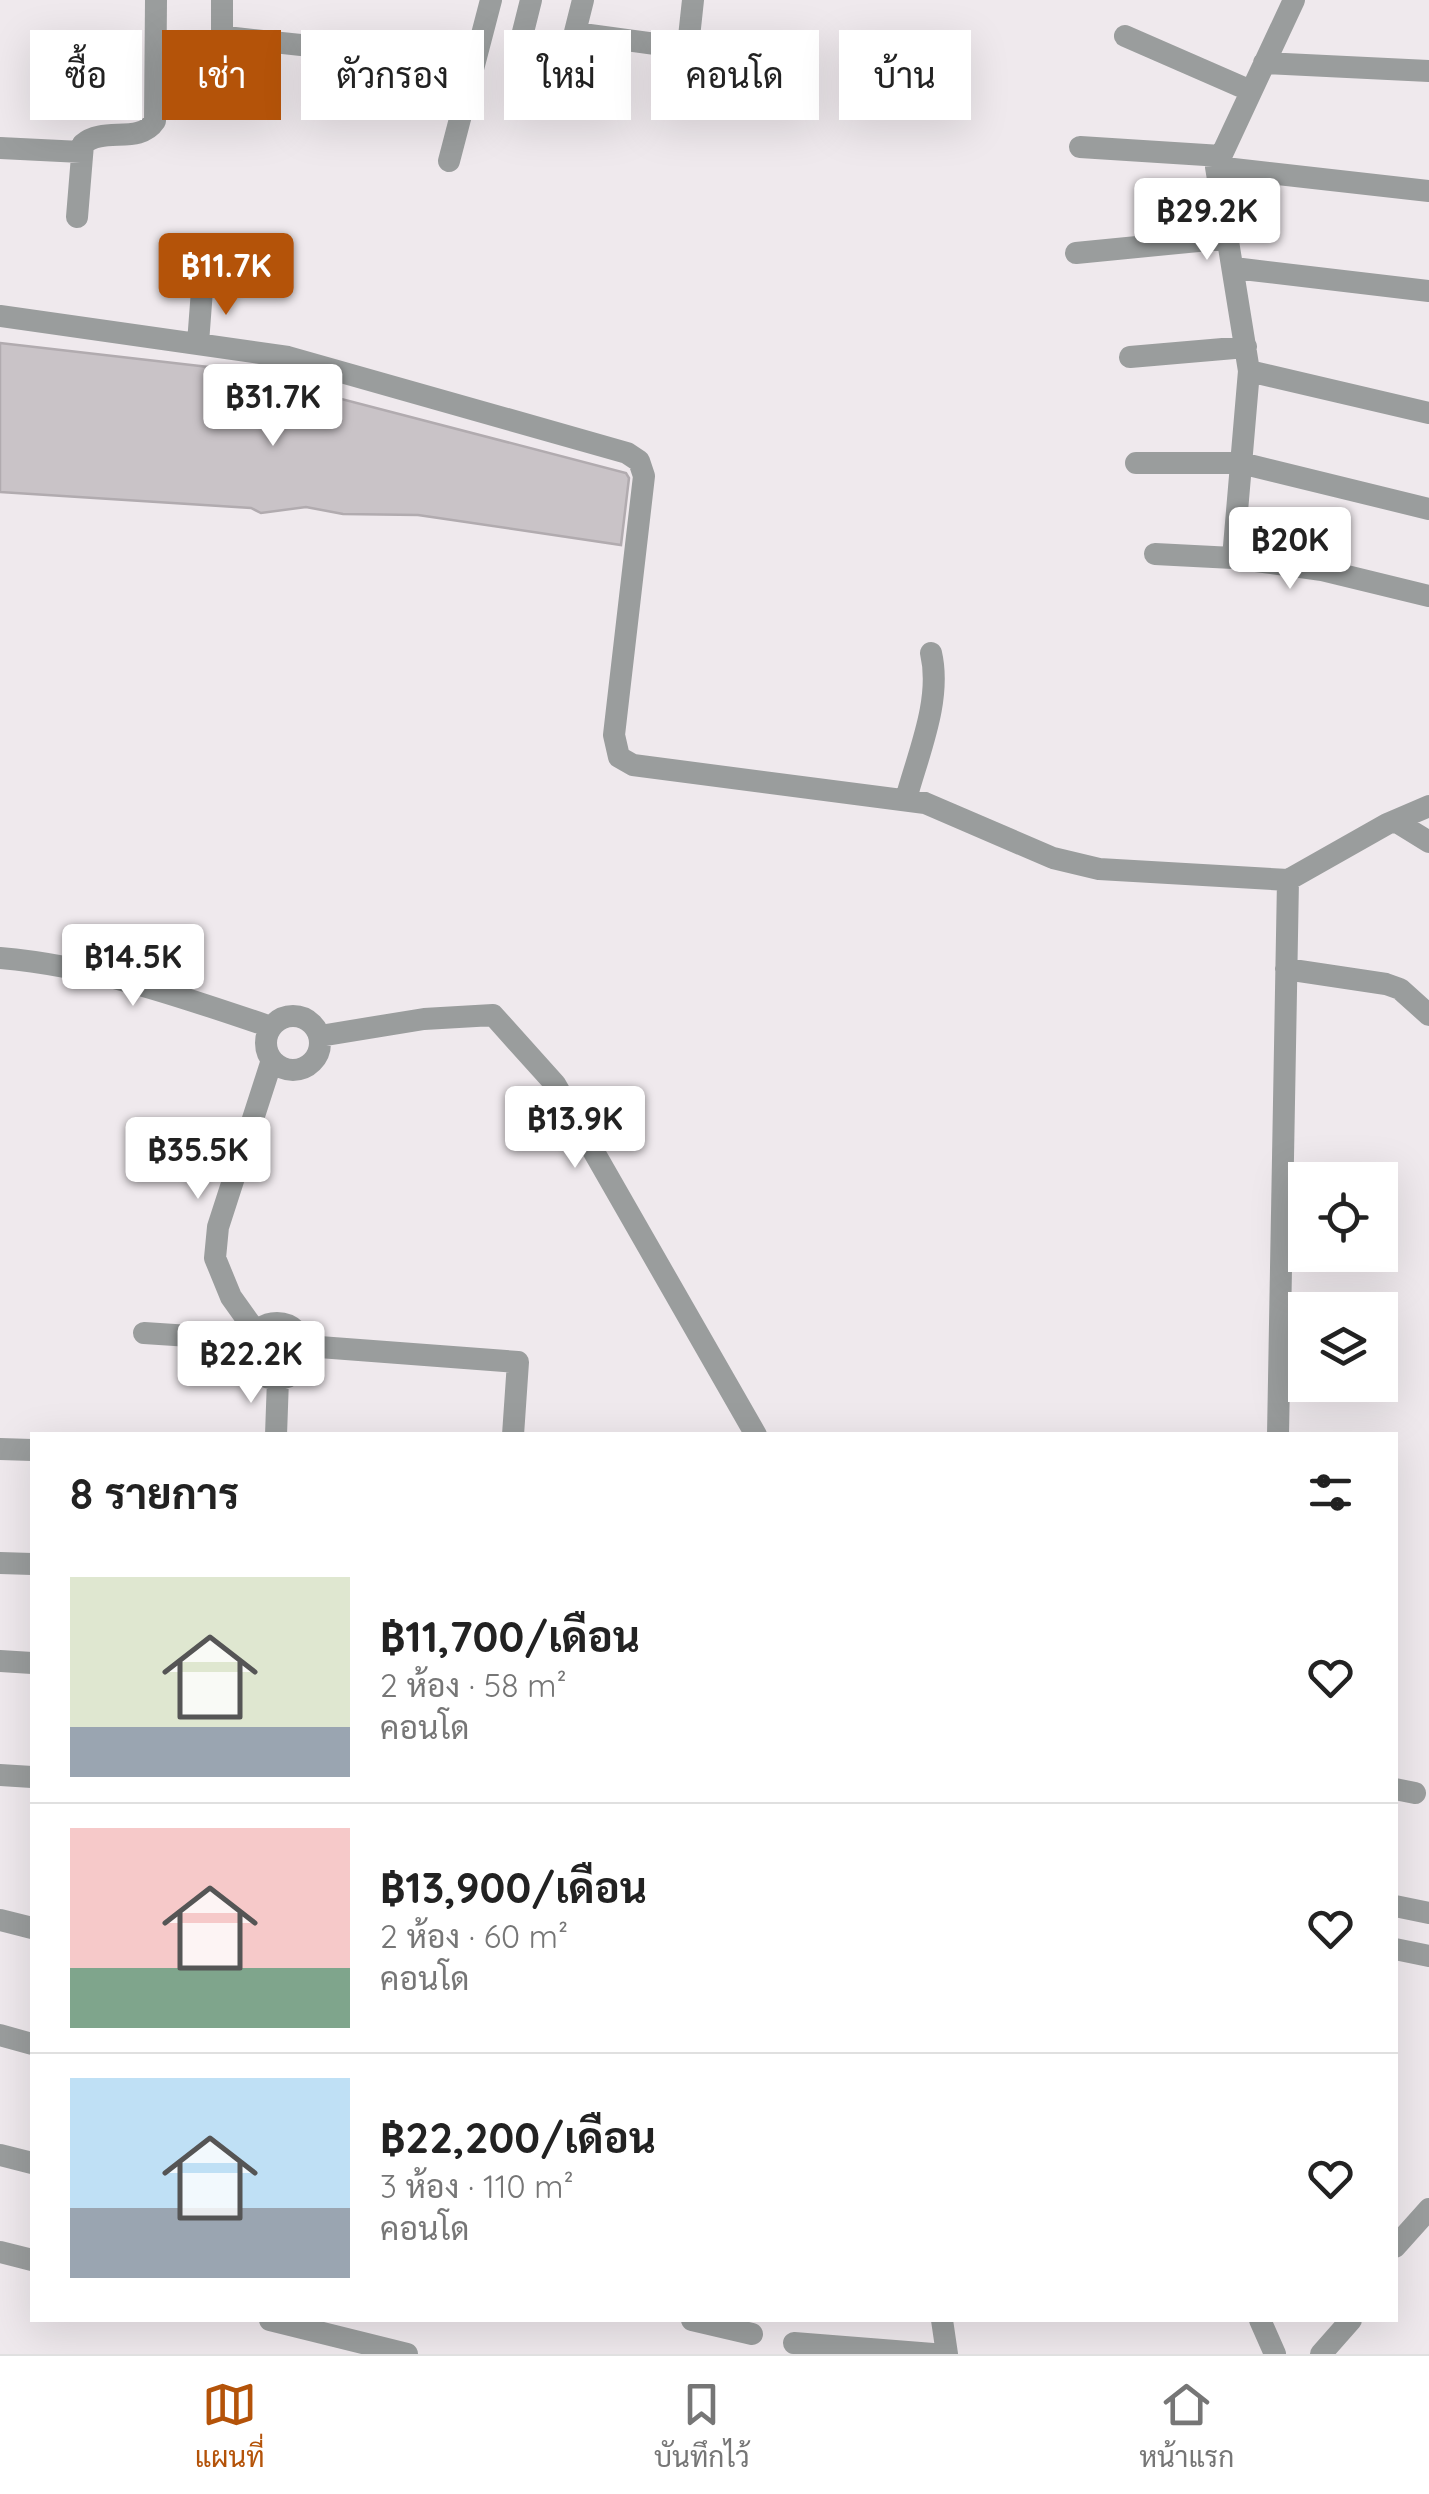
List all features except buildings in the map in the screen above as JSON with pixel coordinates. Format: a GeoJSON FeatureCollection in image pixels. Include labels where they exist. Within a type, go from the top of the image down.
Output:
{"type":"FeatureCollection","features":[{"type":"Feature","properties":{"kind":"street"},"geometry":{"type":"LineString","coordinates":[[77,217],[81,152],[91,137],[140,134],[155,121],[156,0]]}},
{"type":"Feature","properties":{"kind":"street"},"geometry":{"type":"LineString","coordinates":[[222,0],[221,20],[226,37],[301,45]]}},
{"type":"Feature","properties":{"kind":"street"},"geometry":{"type":"LineString","coordinates":[[449,161],[491,0]]}},
{"type":"Feature","properties":{"kind":"street"},"geometry":{"type":"LineString","coordinates":[[525,30],[531,0]]}},
{"type":"Feature","properties":{"kind":"street"},"geometry":{"type":"LineString","coordinates":[[576,30],[582,0]]}},
{"type":"Feature","properties":{"kind":"street"},"geometry":{"type":"LineString","coordinates":[[631,41],[682,45],[690,37],[693,0]]}},
{"type":"Feature","properties":{"kind":"street"},"geometry":{"type":"LineString","coordinates":[[1234,558],[1249,371],[1218,162],[1294,0]]}},
{"type":"Feature","properties":{"kind":"street"},"geometry":{"type":"LineString","coordinates":[[1125,36],[1251,91]]}},
{"type":"Feature","properties":{"kind":"street"},"geometry":{"type":"LineString","coordinates":[[1264,63],[1429,71]]}},
{"type":"Feature","properties":{"kind":"street"},"geometry":{"type":"LineString","coordinates":[[1080,146],[1429,191]]}},
{"type":"Feature","properties":{"kind":"street"},"geometry":{"type":"LineString","coordinates":[[0,148],[81,152]]}},
{"type":"Feature","properties":{"kind":"street"},"geometry":{"type":"LineString","coordinates":[[1076,253],[1229,238]]}},
{"type":"Feature","properties":{"kind":"street"},"geometry":{"type":"LineString","coordinates":[[1234,268],[1429,291]]}},
{"type":"Feature","properties":{"kind":"street"},"geometry":{"type":"LineString","coordinates":[[198,342],[202,290]]}},
{"type":"Feature","properties":{"kind":"street"},"geometry":{"type":"LineString","coordinates":[[0,316],[288,357],[627,452],[639,461],[644,476],[614,736],[619,757],[633,766],[906,799],[943,810],[1076,865],[1099,870],[1288,880],[1429,806]]}},
{"type":"Feature","properties":{"kind":"street"},"geometry":{"type":"LineString","coordinates":[[1130,357],[1246,347]]}},
{"type":"Feature","properties":{"kind":"street"},"geometry":{"type":"LineString","coordinates":[[1249,371],[1429,413]]}},
{"type":"Feature","properties":{"kind":"street"},"geometry":{"type":"LineString","coordinates":[[1136,463],[1241,463],[1429,509]]}},
{"type":"Feature","properties":{"kind":"street"},"geometry":{"type":"LineString","coordinates":[[1155,554],[1234,558],[1322,570],[1429,596]]}},
{"type":"Feature","properties":{"kind":"street"},"geometry":{"type":"LineString","coordinates":[[906,799],[932,702],[931,653]]}},
{"type":"Feature","properties":{"kind":"street"},"geometry":{"type":"LineString","coordinates":[[1395,821],[1429,842]]}},
{"type":"Feature","properties":{"kind":"street"},"geometry":{"type":"LineString","coordinates":[[1278,1432],[1288,880]]}},
{"type":"Feature","properties":{"kind":"street"},"geometry":{"type":"LineString","coordinates":[[0,958],[30,960],[150,985],[271,1027]]}},
{"type":"Feature","properties":{"kind":"street"},"geometry":{"type":"LineString","coordinates":[[1286,969],[1386,984],[1400,989],[1429,1014]]}},
{"type":"Feature","properties":{"kind":"street"},"geometry":{"type":"LineString","coordinates":[[320,1036],[424,1019],[493,1015],[556,1084],[754,1432]]}},
{"type":"Feature","properties":{"kind":"street"},"geometry":{"type":"LineString","coordinates":[[285,1017],[302,1017],[320,1036],[318,1054],[306,1067],[288,1070],[272,1060],[266,1044],[271,1027],[285,1017]]}},
{"type":"Feature","properties":{"kind":"street"},"geometry":{"type":"LineString","coordinates":[[253,1336],[215,1258],[218,1227],[272,1060]]}},
{"type":"Feature","properties":{"kind":"street"},"geometry":{"type":"LineString","coordinates":[[271,1323],[288,1324],[306,1346],[306,1356],[296,1373],[278,1380],[268,1378],[253,1366],[249,1348],[253,1336],[271,1323]]}},
{"type":"Feature","properties":{"kind":"street"},"geometry":{"type":"LineString","coordinates":[[144,1333],[253,1336]]}},
{"type":"Feature","properties":{"kind":"street"},"geometry":{"type":"LineString","coordinates":[[306,1346],[518,1362],[513,1432]]}},
{"type":"Feature","properties":{"kind":"street"},"geometry":{"type":"LineString","coordinates":[[276,1432],[278,1380]]}},
{"type":"Feature","properties":{"kind":"street"},"geometry":{"type":"LineString","coordinates":[[0,1449],[30,1450]]}},
{"type":"Feature","properties":{"kind":"street"},"geometry":{"type":"LineString","coordinates":[[0,1563],[30,1564]]}},
{"type":"Feature","properties":{"kind":"street"},"geometry":{"type":"LineString","coordinates":[[0,1661],[30,1662]]}},
{"type":"Feature","properties":{"kind":"street"},"geometry":{"type":"LineString","coordinates":[[0,1775],[30,1777]]}},
{"type":"Feature","properties":{"kind":"street"},"geometry":{"type":"LineString","coordinates":[[1398,1907],[1429,1913]]}},
{"type":"Feature","properties":{"kind":"street"},"geometry":{"type":"LineString","coordinates":[[0,1920],[30,1928]]}},
{"type":"Feature","properties":{"kind":"street"},"geometry":{"type":"LineString","coordinates":[[1398,1949],[1429,1956]]}},
{"type":"Feature","properties":{"kind":"street"},"geometry":{"type":"LineString","coordinates":[[0,2035],[30,2043]]}},
{"type":"Feature","properties":{"kind":"street"},"geometry":{"type":"LineString","coordinates":[[0,2155],[30,2162]]}},
{"type":"Feature","properties":{"kind":"street"},"geometry":{"type":"LineString","coordinates":[[1398,2244],[1429,2209]]}},
{"type":"Feature","properties":{"kind":"street"},"geometry":{"type":"LineString","coordinates":[[0,2252],[30,2260]]}},
{"type":"Feature","properties":{"kind":"street"},"geometry":{"type":"LineString","coordinates":[[277,2322],[376,2350],[406,2354]]}},
{"type":"Feature","properties":{"kind":"street"},"geometry":{"type":"LineString","coordinates":[[369,2322],[376,2350]]}},
{"type":"Feature","properties":{"kind":"street"},"geometry":{"type":"LineString","coordinates":[[701,2322],[752,2334]]}},
{"type":"Feature","properties":{"kind":"street"},"geometry":{"type":"LineString","coordinates":[[942,2322],[947,2354]]}},
{"type":"Feature","properties":{"kind":"street"},"geometry":{"type":"LineString","coordinates":[[1261,2322],[1275,2354]]}},
{"type":"Feature","properties":{"kind":"street"},"geometry":{"type":"LineString","coordinates":[[1321,2354],[1348,2322]]}},
{"type":"Feature","properties":{"kind":"street"},"geometry":{"type":"LineString","coordinates":[[794,2343],[933,2354]]}}]}
